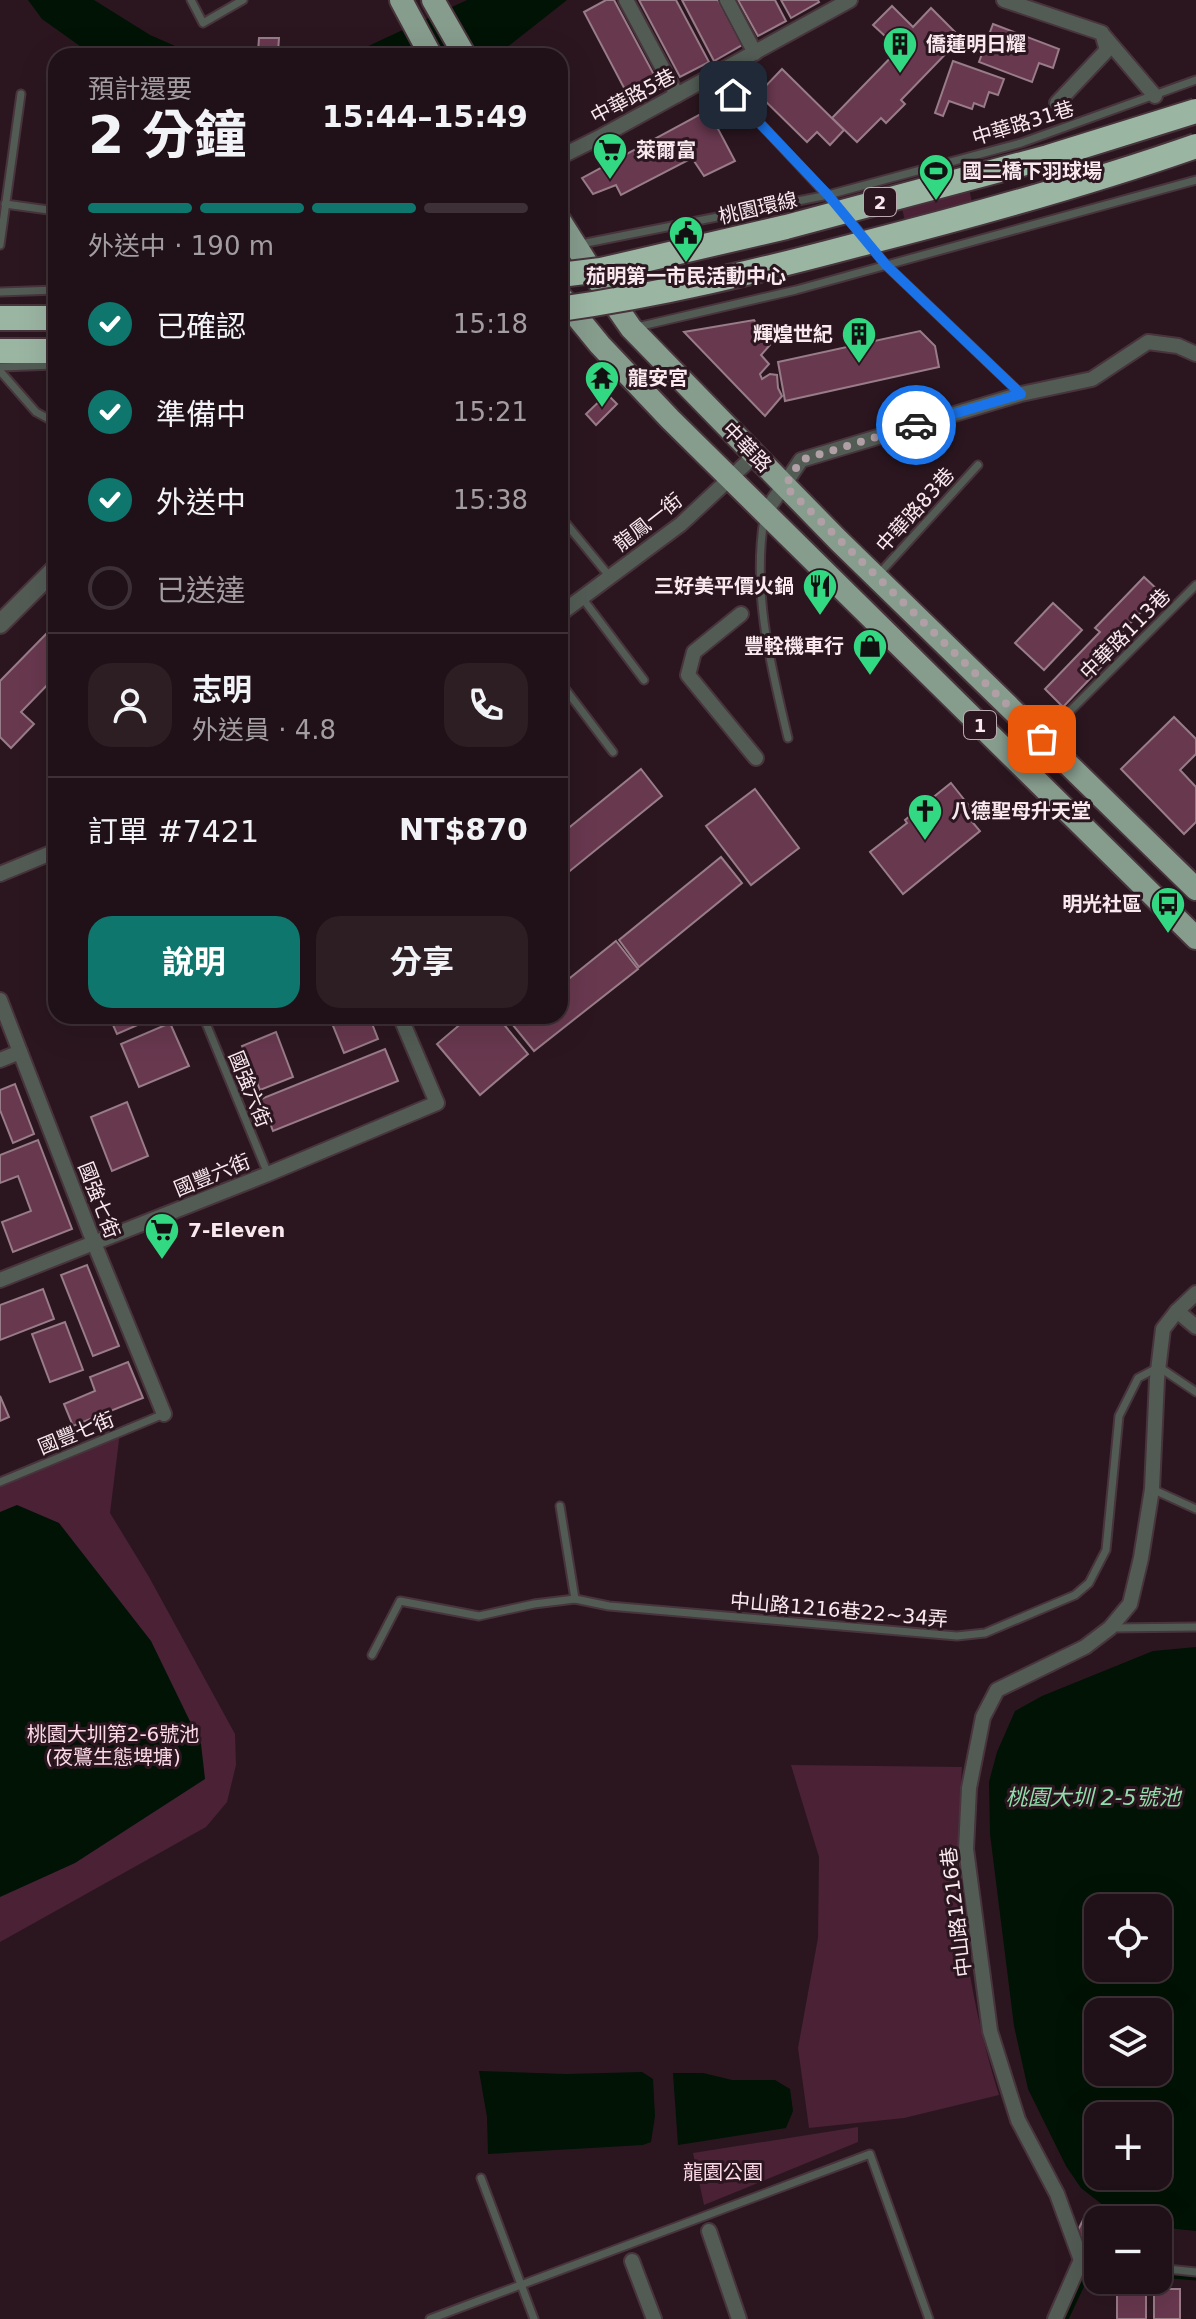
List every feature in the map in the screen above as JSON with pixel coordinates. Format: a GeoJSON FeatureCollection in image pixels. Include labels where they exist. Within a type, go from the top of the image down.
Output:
{"type":"FeatureCollection","features":[{"type":"Feature","properties":{"kind":"highway","name":"桃園環線"},"geometry":{"type":"LineString","coordinates":[[568,274],[601,270],[786,227],[1048,157],[1196,111]]}},
{"type":"Feature","properties":{"kind":"highway","name":"2"},"geometry":{"type":"LineString","coordinates":[[568,308],[618,301],[799,260],[1056,192],[1196,146]]}},
{"type":"Feature","properties":{"kind":"highway"},"geometry":{"type":"LineString","coordinates":[[0,318],[48,318]]}},
{"type":"Feature","properties":{"kind":"highway"},"geometry":{"type":"LineString","coordinates":[[0,351],[48,351]]}},
{"type":"Feature","properties":{"kind":"main road"},"geometry":{"type":"LineString","coordinates":[[401,0],[427,48]]}},
{"type":"Feature","properties":{"kind":"main road"},"geometry":{"type":"LineString","coordinates":[[433,0],[460,48]]}},
{"type":"Feature","properties":{"kind":"main road","name":"中華路"},"geometry":{"type":"LineString","coordinates":[[568,234],[631,328],[876,577],[1196,889]]}},
{"type":"Feature","properties":{"kind":"main road","name":"中華路"},"geometry":{"type":"LineString","coordinates":[[568,306],[600,345],[730,478],[1196,938]]}},
{"type":"Feature","properties":{"kind":"street"},"geometry":{"type":"LineString","coordinates":[[626,0],[677,95]]}},
{"type":"Feature","properties":{"kind":"street"},"geometry":{"type":"LineString","coordinates":[[727,0],[755,53]]}},
{"type":"Feature","properties":{"kind":"street","name":"中華路5巷"},"geometry":{"type":"LineString","coordinates":[[568,153],[755,53],[831,5],[850,0]]}},
{"type":"Feature","properties":{"kind":"street"},"geometry":{"type":"LineString","coordinates":[[1004,0],[1102,33],[1155,96]]}},
{"type":"Feature","properties":{"kind":"street"},"geometry":{"type":"LineString","coordinates":[[1057,103],[1107,50],[1102,33]]}},
{"type":"Feature","properties":{"kind":"street"},"geometry":{"type":"LineString","coordinates":[[765,513],[801,460],[1021,394],[1092,379],[1148,342],[1178,346],[1196,354]]}},
{"type":"Feature","properties":{"kind":"street","name":"龍鳳一街"},"geometry":{"type":"LineString","coordinates":[[568,608],[681,524],[755,455]]}},
{"type":"Feature","properties":{"kind":"street"},"geometry":{"type":"LineString","coordinates":[[0,624],[48,576]]}},
{"type":"Feature","properties":{"kind":"street"},"geometry":{"type":"LineString","coordinates":[[741,614],[694,652],[688,675],[756,758]]}},
{"type":"Feature","properties":{"kind":"street"},"geometry":{"type":"LineString","coordinates":[[0,874],[48,854]]}},
{"type":"Feature","properties":{"kind":"street","name":"國強七街"},"geometry":{"type":"LineString","coordinates":[[0,1000],[164,1414]]}},
{"type":"Feature","properties":{"kind":"street","name":"國豐六街"},"geometry":{"type":"LineString","coordinates":[[0,1280],[437,1103],[403,1024]]}},
{"type":"Feature","properties":{"kind":"street"},"geometry":{"type":"LineString","coordinates":[[0,1060],[20,1052]]}},
{"type":"Feature","properties":{"kind":"street"},"geometry":{"type":"LineString","coordinates":[[1196,1293],[1177,1311],[1196,1327]]}},
{"type":"Feature","properties":{"kind":"street","name":"中山路1216巷"},"geometry":{"type":"LineString","coordinates":[[1081,2260],[1057,2194],[1018,2120],[990,2031],[966,1849],[969,1788],[983,1717],[997,1690],[1085,1647],[1110,1628],[1130,1604],[1152,1489],[1163,1329],[1177,1311]]}},
{"type":"Feature","properties":{"kind":"street"},"geometry":{"type":"LineString","coordinates":[[709,2231],[739,2319]]}},
{"type":"Feature","properties":{"kind":"street"},"geometry":{"type":"LineString","coordinates":[[1055,2319],[1081,2260]]}},
{"type":"Feature","properties":{"kind":"street"},"geometry":{"type":"LineString","coordinates":[[632,2261],[654,2319]]}},
{"type":"Feature","properties":{"kind":"lane"},"geometry":{"type":"LineString","coordinates":[[191,0],[203,23],[243,0]]}},
{"type":"Feature","properties":{"kind":"lane"},"geometry":{"type":"LineString","coordinates":[[714,75],[828,195],[886,265],[1021,394]]}},
{"type":"Feature","properties":{"kind":"lane","name":"中華路31巷"},"geometry":{"type":"LineString","coordinates":[[575,245],[828,195],[1021,143],[1196,80]]}},
{"type":"Feature","properties":{"kind":"lane"},"geometry":{"type":"LineString","coordinates":[[0,245],[3,200],[21,94]]}},
{"type":"Feature","properties":{"kind":"lane"},"geometry":{"type":"LineString","coordinates":[[631,328],[796,290],[1196,180]]}},
{"type":"Feature","properties":{"kind":"lane"},"geometry":{"type":"LineString","coordinates":[[3,200],[48,209]]}},
{"type":"Feature","properties":{"kind":"lane"},"geometry":{"type":"LineString","coordinates":[[0,292],[48,290]]}},
{"type":"Feature","properties":{"kind":"lane"},"geometry":{"type":"LineString","coordinates":[[0,369],[48,366]]}},
{"type":"Feature","properties":{"kind":"lane"},"geometry":{"type":"LineString","coordinates":[[0,369],[36,412],[48,419]]}},
{"type":"Feature","properties":{"kind":"lane","name":"中華路83巷"},"geometry":{"type":"LineString","coordinates":[[876,577],[978,465]]}},
{"type":"Feature","properties":{"kind":"lane"},"geometry":{"type":"LineString","coordinates":[[765,513],[759,551],[766,647],[788,738]]}},
{"type":"Feature","properties":{"kind":"lane"},"geometry":{"type":"LineString","coordinates":[[568,526],[610,577]]}},
{"type":"Feature","properties":{"kind":"lane","name":"中華路113巷"},"geometry":{"type":"LineString","coordinates":[[1042,739],[1196,585]]}},
{"type":"Feature","properties":{"kind":"lane"},"geometry":{"type":"LineString","coordinates":[[582,597],[644,680]]}},
{"type":"Feature","properties":{"kind":"lane"},"geometry":{"type":"LineString","coordinates":[[568,693],[613,752]]}},
{"type":"Feature","properties":{"kind":"lane","name":"國強六街"},"geometry":{"type":"LineString","coordinates":[[206,1024],[268,1174]]}},
{"type":"Feature","properties":{"kind":"lane"},"geometry":{"type":"LineString","coordinates":[[1159,1367],[1196,1392]]}},
{"type":"Feature","properties":{"kind":"lane","name":"中山路1216巷22~34弄"},"geometry":{"type":"LineString","coordinates":[[372,1655],[400,1601],[479,1616],[575,1599],[609,1606],[957,1636],[985,1633],[1075,1595],[1089,1583],[1106,1550],[1119,1416],[1138,1378],[1159,1367]]}},
{"type":"Feature","properties":{"kind":"lane","name":"國豐七街"},"geometry":{"type":"LineString","coordinates":[[0,1482],[164,1414]]}},
{"type":"Feature","properties":{"kind":"lane"},"geometry":{"type":"LineString","coordinates":[[1152,1489],[1196,1509]]}},
{"type":"Feature","properties":{"kind":"lane"},"geometry":{"type":"LineString","coordinates":[[560,1506],[575,1599]]}},
{"type":"Feature","properties":{"kind":"lane"},"geometry":{"type":"LineString","coordinates":[[1110,1628],[1196,1627]]}},
{"type":"Feature","properties":{"kind":"lane"},"geometry":{"type":"LineString","coordinates":[[430,2319],[870,2154],[929,2319]]}},
{"type":"Feature","properties":{"kind":"lane"},"geometry":{"type":"LineString","coordinates":[[481,2178],[534,2319]]}},
{"type":"Feature","properties":{"kind":"lane"},"geometry":{"type":"LineString","coordinates":[[1172,2269],[1196,2272]]}},
{"type":"Feature","properties":{"kind":"green space","name":"國二橋下羽球場"},"geometry":{"type":"Polygon","coordinates":[[[967,178],[973,208],[906,225],[899,196],[967,178]]]}},
{"type":"Feature","properties":{"kind":"green space","name":"桃園大圳第2-6號池 (夜鷺生態埤塘)"},"geometry":{"type":"Polygon","coordinates":[[[120,1432],[110,1513],[149,1577],[235,1734],[236,1765],[227,1802],[206,1827],[0,1942],[0,1483],[120,1432]]]}},
{"type":"Feature","properties":{"kind":"green space"},"geometry":{"type":"Polygon","coordinates":[[[791,1765],[962,1767],[958,1872],[963,1929],[977,2012],[999,2095],[904,2118],[809,2128],[798,2048],[818,1938],[819,1857],[791,1765]]]}},
{"type":"Feature","properties":{"kind":"green space","name":"龍園公園"},"geometry":{"type":"Polygon","coordinates":[[[858,2127],[858,2142],[704,2205],[693,2153],[858,2127]]]}},
{"type":"Feature","properties":{"kind":"water"},"geometry":{"type":"Polygon","coordinates":[[[28,0],[94,0],[150,35],[180,48],[83,48],[42,19],[28,0]]]}},
{"type":"Feature","properties":{"kind":"water"},"geometry":{"type":"Polygon","coordinates":[[[467,0],[567,0],[506,48],[364,48],[467,0]]]}},
{"type":"Feature","properties":{"kind":"water","name":"桃園大圳第2-6號池 (夜鷺生態埤塘)"},"geometry":{"type":"Polygon","coordinates":[[[17,1505],[59,1523],[151,1641],[201,1744],[205,1779],[75,1863],[0,1897],[0,1512],[17,1505]]]}},
{"type":"Feature","properties":{"kind":"water","name":"桃園大圳 2-5號池"},"geometry":{"type":"Polygon","coordinates":[[[1196,1647],[1196,2231],[1172,2228],[1172,2206],[1104,2206],[1081,2188],[1066,2166],[1028,2089],[1014,2026],[990,1834],[989,1782],[997,1752],[1015,1711],[1042,1696],[1153,1651],[1196,1647]]]}},
{"type":"Feature","properties":{"kind":"water"},"geometry":{"type":"Polygon","coordinates":[[[479,2071],[566,2074],[642,2072],[653,2079],[655,2116],[651,2142],[643,2145],[488,2154],[487,2117],[479,2071]]]}},
{"type":"Feature","properties":{"kind":"water"},"geometry":{"type":"Polygon","coordinates":[[[673,2073],[703,2073],[732,2080],[775,2080],[790,2089],[793,2111],[786,2128],[678,2145],[673,2073]]]}},
{"type":"Feature","properties":{"kind":"building"},"geometry":{"type":"Polygon","coordinates":[[[606,0],[614,0],[661,88],[632,103],[584,12],[606,0]]]}},
{"type":"Feature","properties":{"kind":"building"},"geometry":{"type":"Polygon","coordinates":[[[639,0],[676,0],[709,62],[680,77],[639,0]]]}},
{"type":"Feature","properties":{"kind":"building"},"geometry":{"type":"Polygon","coordinates":[[[682,0],[718,0],[742,45],[714,61],[682,0]]]}},
{"type":"Feature","properties":{"kind":"building"},"geometry":{"type":"Polygon","coordinates":[[[738,0],[775,0],[786,21],[758,36],[738,0]]]}},
{"type":"Feature","properties":{"kind":"building"},"geometry":{"type":"Polygon","coordinates":[[[781,0],[818,0],[819,2],[791,18],[781,0]]]}},
{"type":"Feature","properties":{"kind":"building","name":"僑蓮明日耀"},"geometry":{"type":"Polygon","coordinates":[[[892,6],[913,27],[931,8],[961,38],[901,100],[905,104],[886,123],[881,118],[857,142],[832,118],[899,49],[873,25],[892,6]]]}},
{"type":"Feature","properties":{"kind":"building"},"geometry":{"type":"Polygon","coordinates":[[[993,24],[1059,49],[1053,68],[1039,63],[1032,82],[979,62],[993,24]]]}},
{"type":"Feature","properties":{"kind":"building"},"geometry":{"type":"Polygon","coordinates":[[[259,38],[279,38],[278,48],[258,48],[259,38]]]}},
{"type":"Feature","properties":{"kind":"building"},"geometry":{"type":"Polygon","coordinates":[[[953,61],[1004,79],[998,95],[989,92],[984,107],[974,103],[972,109],[949,101],[943,116],[935,113],[953,61]]]}},
{"type":"Feature","properties":{"kind":"building"},"geometry":{"type":"Polygon","coordinates":[[[782,69],[844,130],[830,145],[817,132],[807,142],[758,94],[782,69]]]}},
{"type":"Feature","properties":{"kind":"building"},"geometry":{"type":"Polygon","coordinates":[[[708,110],[735,161],[704,176],[692,158],[621,195],[616,185],[593,194],[582,178],[708,110]]]}},
{"type":"Feature","properties":{"kind":"building","name":"輝煌世紀"},"geometry":{"type":"Polygon","coordinates":[[[754,320],[770,345],[761,355],[769,364],[760,374],[762,379],[770,374],[777,375],[782,396],[765,416],[684,332],[754,320]]]}},
{"type":"Feature","properties":{"kind":"building","name":"輝煌世紀"},"geometry":{"type":"Polygon","coordinates":[[[920,331],[935,346],[939,367],[785,401],[778,362],[920,331]]]}},
{"type":"Feature","properties":{"kind":"building","name":"龍安宮"},"geometry":{"type":"Polygon","coordinates":[[[607,394],[617,404],[596,425],[586,414],[607,394]]]}},
{"type":"Feature","properties":{"kind":"building"},"geometry":{"type":"Polygon","coordinates":[[[1144,577],[1160,592],[1118,636],[1123,644],[1063,707],[1045,689],[1100,632],[1095,628],[1144,577]]]}},
{"type":"Feature","properties":{"kind":"building"},"geometry":{"type":"Polygon","coordinates":[[[1053,603],[1082,630],[1044,670],[1015,643],[1053,603]]]}},
{"type":"Feature","properties":{"kind":"building"},"geometry":{"type":"Polygon","coordinates":[[[48,632],[48,684],[21,712],[34,724],[11,748],[0,737],[0,681],[48,632]]]}},
{"type":"Feature","properties":{"kind":"building"},"geometry":{"type":"Polygon","coordinates":[[[1174,717],[1196,739],[1196,754],[1180,770],[1196,787],[1196,822],[1184,834],[1121,769],[1174,717]]]}},
{"type":"Feature","properties":{"kind":"building"},"geometry":{"type":"Polygon","coordinates":[[[641,769],[662,796],[568,872],[568,828],[641,769]]]}},
{"type":"Feature","properties":{"kind":"building","name":"八德聖母升天堂"},"geometry":{"type":"Polygon","coordinates":[[[951,783],[974,812],[968,817],[980,831],[903,894],[870,852],[951,783]]]}},
{"type":"Feature","properties":{"kind":"building"},"geometry":{"type":"Polygon","coordinates":[[[755,789],[799,848],[751,885],[706,826],[755,789]]]}},
{"type":"Feature","properties":{"kind":"building"},"geometry":{"type":"Polygon","coordinates":[[[721,857],[742,883],[639,967],[619,940],[721,857]]]}},
{"type":"Feature","properties":{"kind":"building"},"geometry":{"type":"Polygon","coordinates":[[[616,941],[638,969],[534,1051],[512,1024],[568,1024],[568,980],[616,941]]]}},
{"type":"Feature","properties":{"kind":"building"},"geometry":{"type":"Polygon","coordinates":[[[113,1024],[140,1024],[117,1034],[113,1024]]]}},
{"type":"Feature","properties":{"kind":"building"},"geometry":{"type":"Polygon","coordinates":[[[170,1024],[189,1066],[139,1087],[121,1044],[170,1024]]]}},
{"type":"Feature","properties":{"kind":"building"},"geometry":{"type":"Polygon","coordinates":[[[332,1024],[372,1024],[378,1039],[344,1053],[332,1024]]]}},
{"type":"Feature","properties":{"kind":"building"},"geometry":{"type":"Polygon","coordinates":[[[461,1024],[504,1024],[528,1054],[480,1095],[437,1044],[461,1024]]]}},
{"type":"Feature","properties":{"kind":"building"},"geometry":{"type":"Polygon","coordinates":[[[276,1032],[293,1077],[260,1090],[242,1046],[276,1032]]]}},
{"type":"Feature","properties":{"kind":"building"},"geometry":{"type":"Polygon","coordinates":[[[385,1049],[398,1081],[273,1131],[261,1099],[385,1049]]]}},
{"type":"Feature","properties":{"kind":"building"},"geometry":{"type":"Polygon","coordinates":[[[15,1084],[34,1134],[13,1143],[0,1110],[0,1090],[15,1084]]]}},
{"type":"Feature","properties":{"kind":"building"},"geometry":{"type":"Polygon","coordinates":[[[127,1102],[148,1156],[112,1171],[91,1117],[127,1102]]]}},
{"type":"Feature","properties":{"kind":"building"},"geometry":{"type":"Polygon","coordinates":[[[38,1140],[72,1229],[13,1252],[2,1222],[31,1211],[18,1176],[0,1183],[0,1155],[38,1140]]]}},
{"type":"Feature","properties":{"kind":"building"},"geometry":{"type":"Polygon","coordinates":[[[87,1265],[119,1346],[93,1356],[61,1275],[87,1265]]]}},
{"type":"Feature","properties":{"kind":"building"},"geometry":{"type":"Polygon","coordinates":[[[43,1289],[54,1319],[0,1340],[0,1305],[43,1289]]]}},
{"type":"Feature","properties":{"kind":"building"},"geometry":{"type":"Polygon","coordinates":[[[65,1322],[83,1370],[50,1382],[32,1334],[65,1322]]]}},
{"type":"Feature","properties":{"kind":"building"},"geometry":{"type":"Polygon","coordinates":[[[128,1362],[143,1398],[73,1426],[64,1404],[95,1391],[90,1377],[128,1362]]]}},
{"type":"Feature","properties":{"kind":"building"},"geometry":{"type":"Polygon","coordinates":[[[0,1396],[9,1417],[0,1421],[0,1396]]]}},
{"type":"Feature","properties":{"kind":"building"},"geometry":{"type":"Polygon","coordinates":[[[1084,2218],[1084,2238],[1076,2234],[1084,2218]]]}},
{"type":"Feature","properties":{"kind":"building"},"geometry":{"type":"Polygon","coordinates":[[[1172,2289],[1180,2289],[1180,2319],[1154,2319],[1154,2294],[1172,2294],[1172,2289]]]}},
{"type":"Feature","properties":{"kind":"building"},"geometry":{"type":"Polygon","coordinates":[[[1117,2294],[1146,2294],[1146,2319],[1117,2319],[1117,2294]]]}},
{"type":"Feature","properties":{"kind":"waterway"},"geometry":{"type":"LineString","coordinates":[[1172,2276],[1196,2278]]}},
{"type":"Feature","properties":{"kind":"waterway"},"geometry":{"type":"LineString","coordinates":[[1066,2319],[1084,2281]]}},
{"type":"Feature","properties":{"kind":"way so far"},"geometry":{"type":"LineString","coordinates":[[916,425],[801,460],[785,486],[1042,739]]}},
{"type":"Feature","properties":{"kind":"place","name":"僑蓮明日耀"},"geometry":{"type":"Point","coordinates":[900,75]}},
{"type":"Feature","properties":{"kind":"place","name":"萊爾富"},"geometry":{"type":"Point","coordinates":[610,181]}},
{"type":"Feature","properties":{"kind":"place","name":"國二橋下羽球場"},"geometry":{"type":"Point","coordinates":[936,202]}},
{"type":"Feature","properties":{"kind":"place","name":"茄明第一市民活動中心"},"geometry":{"type":"Point","coordinates":[686,264]}},
{"type":"Feature","properties":{"kind":"place","name":"輝煌世紀"},"geometry":{"type":"Point","coordinates":[859,365]}},
{"type":"Feature","properties":{"kind":"place","name":"龍安宮"},"geometry":{"type":"Point","coordinates":[602,409]}},
{"type":"Feature","properties":{"kind":"place","name":"三好美平價火鍋"},"geometry":{"type":"Point","coordinates":[820,617]}},
{"type":"Feature","properties":{"kind":"place","name":"豐輇機車行"},"geometry":{"type":"Point","coordinates":[870,677]}},
{"type":"Feature","properties":{"kind":"place","name":"八德聖母升天堂"},"geometry":{"type":"Point","coordinates":[925,842]}},
{"type":"Feature","properties":{"kind":"place","name":"明光社區"},"geometry":{"type":"Point","coordinates":[1168,935]}},
{"type":"Feature","properties":{"kind":"place","name":"7-Eleven"},"geometry":{"type":"Point","coordinates":[162,1261]}},
{"type":"Feature","properties":{"kind":"route"},"geometry":{"type":"LineString","coordinates":[[733,95],[828,195],[886,265],[1021,394],[916,425]]}}]}
